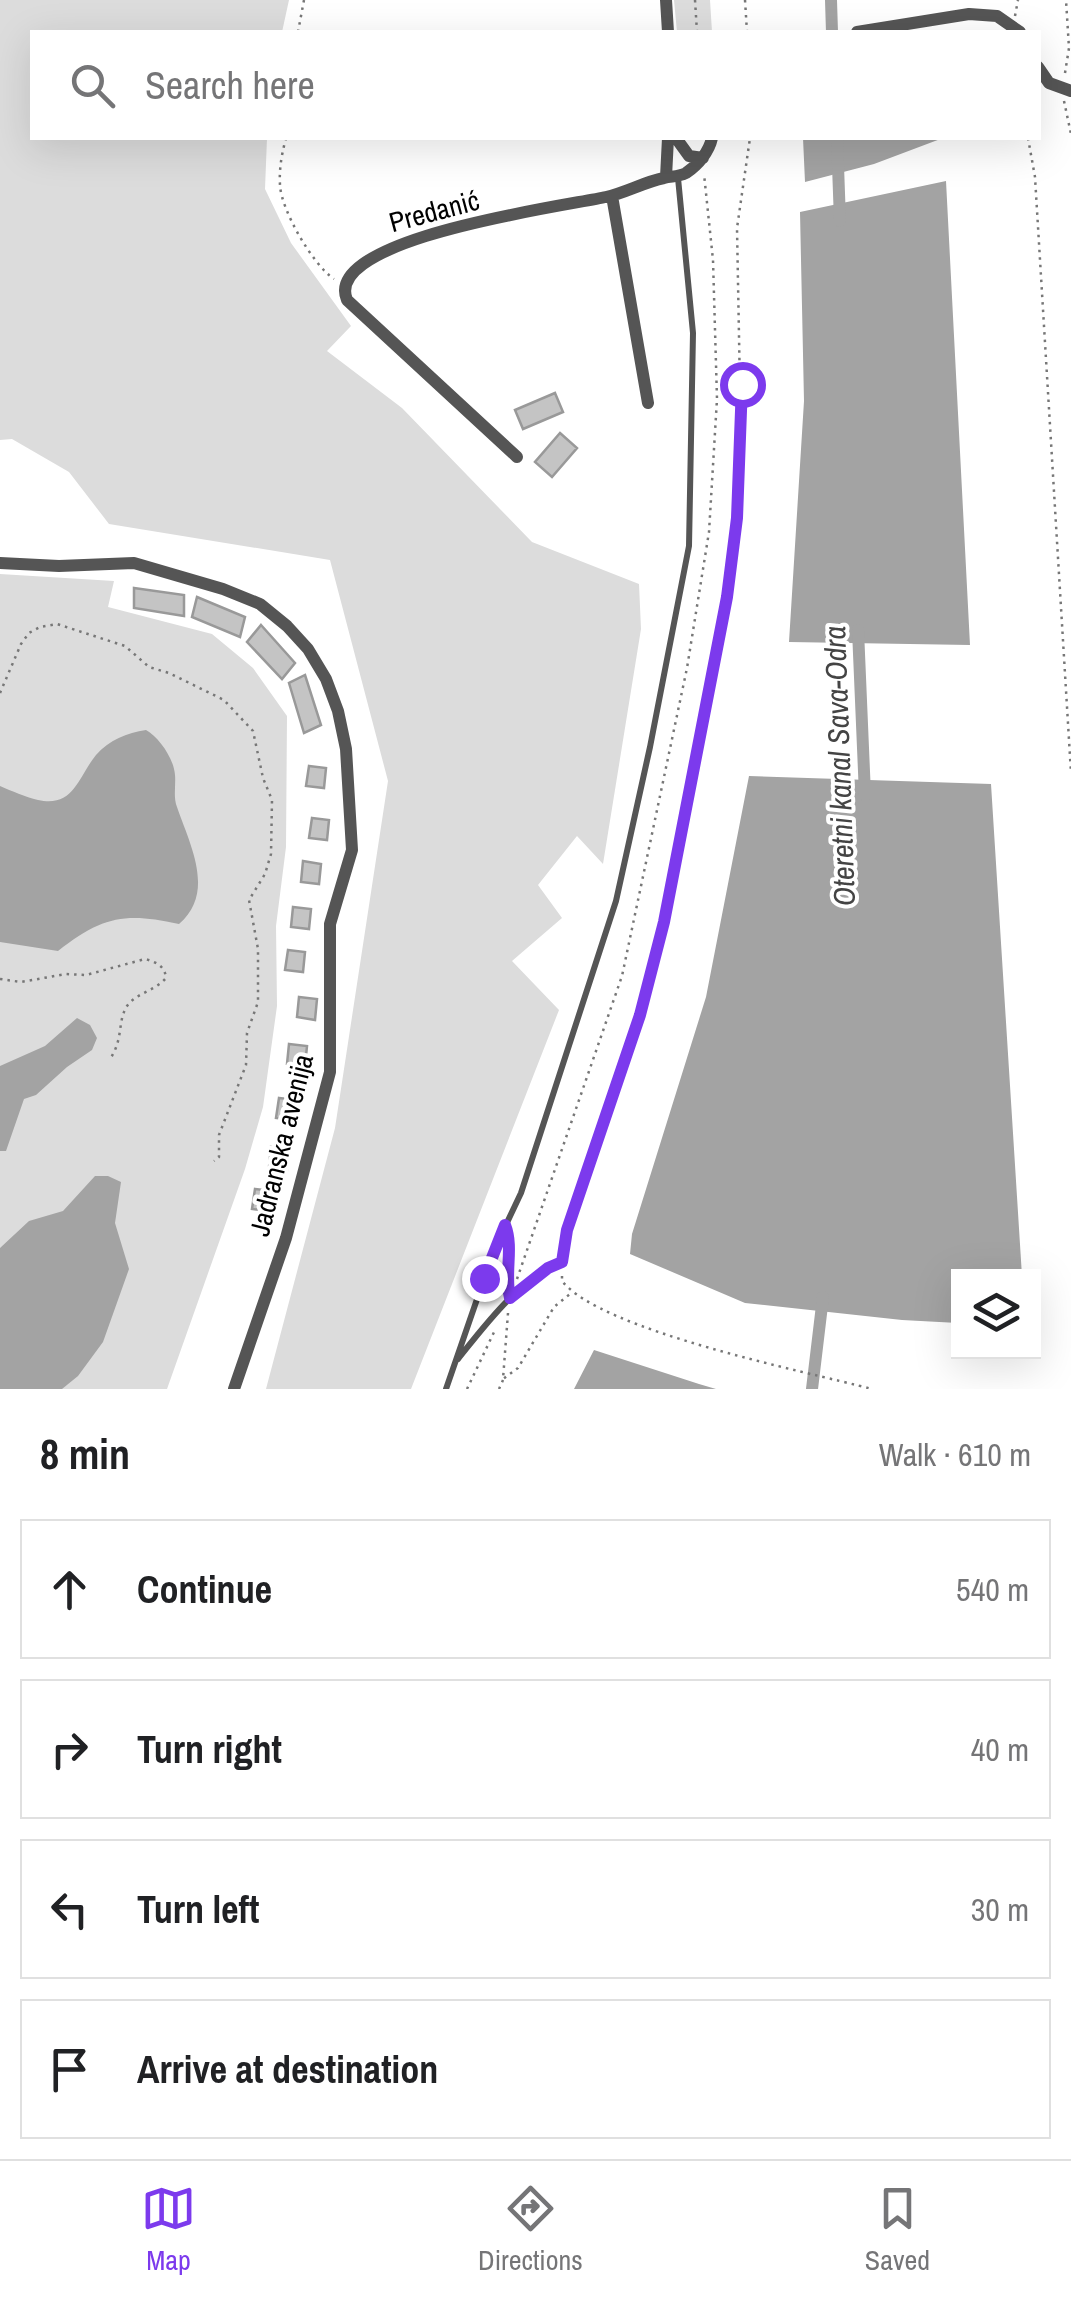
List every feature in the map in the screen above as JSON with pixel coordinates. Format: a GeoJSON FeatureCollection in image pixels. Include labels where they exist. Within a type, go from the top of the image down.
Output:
{"type":"FeatureCollection","features":[{"type":"Feature","properties":{"kind":"street"},"geometry":{"type":"LineString","coordinates":[[666,0],[668,30]]}},
{"type":"Feature","properties":{"kind":"street"},"geometry":{"type":"LineString","coordinates":[[869,30],[969,14],[997,16],[1017,30]]}},
{"type":"Feature","properties":{"kind":"street"},"geometry":{"type":"LineString","coordinates":[[1041,71],[1049,83],[1066,90]]}},
{"type":"Feature","properties":{"kind":"street"},"geometry":{"type":"LineString","coordinates":[[668,140],[672,177]]}},
{"type":"Feature","properties":{"kind":"street"},"geometry":{"type":"LineString","coordinates":[[677,140],[689,156],[702,158]]}},
{"type":"Feature","properties":{"kind":"street","name":"Predanić"},"geometry":{"type":"LineString","coordinates":[[346,280],[356,267],[408,239],[612,196],[672,177],[702,158],[711,140]]}},
{"type":"Feature","properties":{"kind":"street"},"geometry":{"type":"LineString","coordinates":[[612,196],[648,403]]}},
{"type":"Feature","properties":{"kind":"street"},"geometry":{"type":"LineString","coordinates":[[346,280],[343,292],[357,310],[516,457]]}},
{"type":"Feature","properties":{"kind":"street","name":"Jadranska avenija"},"geometry":{"type":"LineString","coordinates":[[0,562],[60,566],[134,563],[260,604],[308,650],[326,679],[338,711],[346,749],[352,850],[330,924],[330,1072],[286,1238],[234,1389]]}},
{"type":"Feature","properties":{"kind":"lane"},"geometry":{"type":"LineString","coordinates":[[446,1389],[505,1225],[521,1193],[616,901],[690,546],[693,333],[672,177]]}},
{"type":"Feature","properties":{"kind":"lane"},"geometry":{"type":"LineString","coordinates":[[454,1364],[510,1298],[548,1268],[562,1262]]}},
{"type":"Feature","properties":{"kind":"path"},"geometry":{"type":"LineString","coordinates":[[298,30],[304,0]]}},
{"type":"Feature","properties":{"kind":"path"},"geometry":{"type":"LineString","coordinates":[[695,0],[697,30]]}},
{"type":"Feature","properties":{"kind":"path"},"geometry":{"type":"LineString","coordinates":[[745,0],[747,30]]}},
{"type":"Feature","properties":{"kind":"path"},"geometry":{"type":"LineString","coordinates":[[1066,0],[1066,90],[1071,134]]}},
{"type":"Feature","properties":{"kind":"path"},"geometry":{"type":"LineString","coordinates":[[286,140],[280,188],[285,208],[325,272],[332,278],[346,280]]}},
{"type":"Feature","properties":{"kind":"path"},"geometry":{"type":"LineString","coordinates":[[750,140],[737,228],[741,444],[727,597],[664,922],[640,1015],[567,1230],[562,1281],[571,1293],[598,1310],[682,1339],[872,1389]]}},
{"type":"Feature","properties":{"kind":"path"},"geometry":{"type":"LineString","coordinates":[[1028,140],[1035,177],[1071,773]]}},
{"type":"Feature","properties":{"kind":"path"},"geometry":{"type":"LineString","coordinates":[[0,694],[29,633],[40,626],[58,624],[125,646],[149,667],[215,694],[253,731],[272,800],[271,854],[265,874],[249,900],[258,949],[258,1002],[247,1033],[246,1065],[218,1135],[219,1156],[214,1161]]}},
{"type":"Feature","properties":{"kind":"path"},"geometry":{"type":"LineString","coordinates":[[0,979],[21,982],[86,974],[146,959],[155,961],[166,978],[155,990],[129,1002],[122,1018],[119,1046],[110,1059]]}},
{"type":"Feature","properties":{"kind":"path"},"geometry":{"type":"LineString","coordinates":[[498,1389],[503,1379],[510,1298],[506,1278],[510,1236],[505,1225]]}},
{"type":"Feature","properties":{"kind":"path"},"geometry":{"type":"LineString","coordinates":[[503,1379],[518,1368],[554,1307],[571,1293]]}},
{"type":"Feature","properties":{"kind":"shaded area"},"geometry":{"type":"Polygon","coordinates":[[[0,0],[289,0],[282,30],[30,30],[30,140],[267,140],[265,189],[291,243],[351,326],[327,351],[402,408],[532,542],[639,584],[641,629],[603,864],[577,836],[538,885],[562,918],[512,961],[559,1010],[411,1389],[266,1389],[335,1128],[388,781],[330,560],[109,524],[69,472],[12,439],[0,440],[0,0]]]}},
{"type":"Feature","properties":{"kind":"shaded area"},"geometry":{"type":"Polygon","coordinates":[[[674,0],[710,0],[712,30],[677,30],[674,0]]]}},
{"type":"Feature","properties":{"kind":"shaded area"},"geometry":{"type":"Polygon","coordinates":[[[803,140],[938,140],[874,164],[805,182],[803,140]]]}},
{"type":"Feature","properties":{"kind":"shaded area"},"geometry":{"type":"Polygon","coordinates":[[[946,181],[970,645],[789,642],[804,401],[800,212],[946,181]]]}},
{"type":"Feature","properties":{"kind":"shaded area"},"geometry":{"type":"Polygon","coordinates":[[[0,574],[114,581],[108,607],[212,634],[253,668],[287,716],[286,847],[276,926],[277,1006],[263,1107],[167,1389],[0,1389],[0,574]]]}},
{"type":"Feature","properties":{"kind":"shaded area"},"geometry":{"type":"Polygon","coordinates":[[[146,730],[165,749],[174,769],[176,803],[197,868],[196,898],[190,911],[179,924],[144,918],[115,920],[88,930],[58,951],[0,942],[0,786],[38,800],[60,799],[74,789],[107,745],[146,730]]]}},
{"type":"Feature","properties":{"kind":"shaded area"},"geometry":{"type":"Polygon","coordinates":[[[749,776],[991,784],[1022,1269],[951,1269],[951,1323],[745,1303],[630,1254],[632,1234],[706,997],[749,776]]]}},
{"type":"Feature","properties":{"kind":"shaded area"},"geometry":{"type":"Polygon","coordinates":[[[77,1018],[90,1025],[97,1038],[92,1050],[36,1095],[24,1099],[6,1151],[0,1151],[0,1066],[45,1046],[77,1018]]]}},
{"type":"Feature","properties":{"kind":"shaded area"},"geometry":{"type":"Polygon","coordinates":[[[95,1176],[121,1182],[115,1223],[129,1269],[103,1342],[78,1376],[62,1389],[0,1389],[0,1248],[29,1221],[63,1211],[95,1176]]]}},
{"type":"Feature","properties":{"kind":"shaded area"},"geometry":{"type":"Polygon","coordinates":[[[594,1350],[699,1384],[716,1389],[574,1389],[594,1350]]]}},
{"type":"Feature","properties":{"kind":"building"},"geometry":{"type":"Polygon","coordinates":[[[555,393],[563,412],[523,429],[515,410],[555,393]]]}},
{"type":"Feature","properties":{"kind":"building"},"geometry":{"type":"Polygon","coordinates":[[[560,433],[577,448],[552,477],[535,462],[560,433]]]}},
{"type":"Feature","properties":{"kind":"building"},"geometry":{"type":"Polygon","coordinates":[[[134,588],[184,595],[184,616],[134,608],[134,588]]]}},
{"type":"Feature","properties":{"kind":"building"},"geometry":{"type":"Polygon","coordinates":[[[197,597],[245,617],[240,637],[192,617],[197,597]]]}},
{"type":"Feature","properties":{"kind":"building"},"geometry":{"type":"Polygon","coordinates":[[[261,625],[295,663],[282,679],[247,642],[261,625]]]}},
{"type":"Feature","properties":{"kind":"building"},"geometry":{"type":"Polygon","coordinates":[[[305,675],[321,725],[304,733],[289,683],[305,675]]]}},
{"type":"Feature","properties":{"kind":"building"},"geometry":{"type":"Polygon","coordinates":[[[309,766],[326,768],[324,788],[306,786],[309,766]]]}},
{"type":"Feature","properties":{"kind":"building"},"geometry":{"type":"Polygon","coordinates":[[[312,818],[329,820],[327,840],[309,838],[312,818]]]}},
{"type":"Feature","properties":{"kind":"building"},"geometry":{"type":"Polygon","coordinates":[[[303,861],[321,864],[319,884],[301,882],[303,861]]]}},
{"type":"Feature","properties":{"kind":"building"},"geometry":{"type":"Polygon","coordinates":[[[293,907],[311,909],[309,929],[291,927],[293,907]]]}},
{"type":"Feature","properties":{"kind":"building"},"geometry":{"type":"Polygon","coordinates":[[[288,950],[305,952],[303,972],[285,970],[288,950]]]}},
{"type":"Feature","properties":{"kind":"building"},"geometry":{"type":"Polygon","coordinates":[[[299,997],[317,999],[315,1020],[297,1017],[299,997]]]}},
{"type":"Feature","properties":{"kind":"building"},"geometry":{"type":"Polygon","coordinates":[[[289,1044],[307,1046],[305,1066],[287,1064],[289,1044]]]}},
{"type":"Feature","properties":{"kind":"building"},"geometry":{"type":"Polygon","coordinates":[[[279,1098],[297,1100],[294,1120],[276,1118],[279,1098]]]}},
{"type":"Feature","properties":{"kind":"building"},"geometry":{"type":"Polygon","coordinates":[[[271,1147],[289,1149],[287,1170],[269,1167],[271,1147]]]}},
{"type":"Feature","properties":{"kind":"building"},"geometry":{"type":"Polygon","coordinates":[[[255,1189],[273,1191],[270,1211],[252,1209],[255,1189]]]}},
{"type":"Feature","properties":{"kind":"waterway","name":"Oteretni kanal Sava-Odra"},"geometry":{"type":"LineString","coordinates":[[831,0],[832,30]]}},
{"type":"Feature","properties":{"kind":"waterway","name":"Oteretni kanal Sava-Odra"},"geometry":{"type":"LineString","coordinates":[[837,140],[840,221]]}},
{"type":"Feature","properties":{"kind":"waterway","name":"Oteretni kanal Sava-Odra"},"geometry":{"type":"LineString","coordinates":[[858,630],[865,795]]}},
{"type":"Feature","properties":{"kind":"waterway","name":"Oteretni kanal Sava-Odra"},"geometry":{"type":"LineString","coordinates":[[812,1389],[823,1297]]}},
{"type":"Feature","properties":{"kind":"route"},"geometry":{"type":"LineString","coordinates":[[484,1278],[505,1225],[510,1236],[506,1278],[510,1298],[548,1268],[562,1262],[567,1230],[640,1015],[664,922],[727,597],[737,518],[742,384]]}}]}
